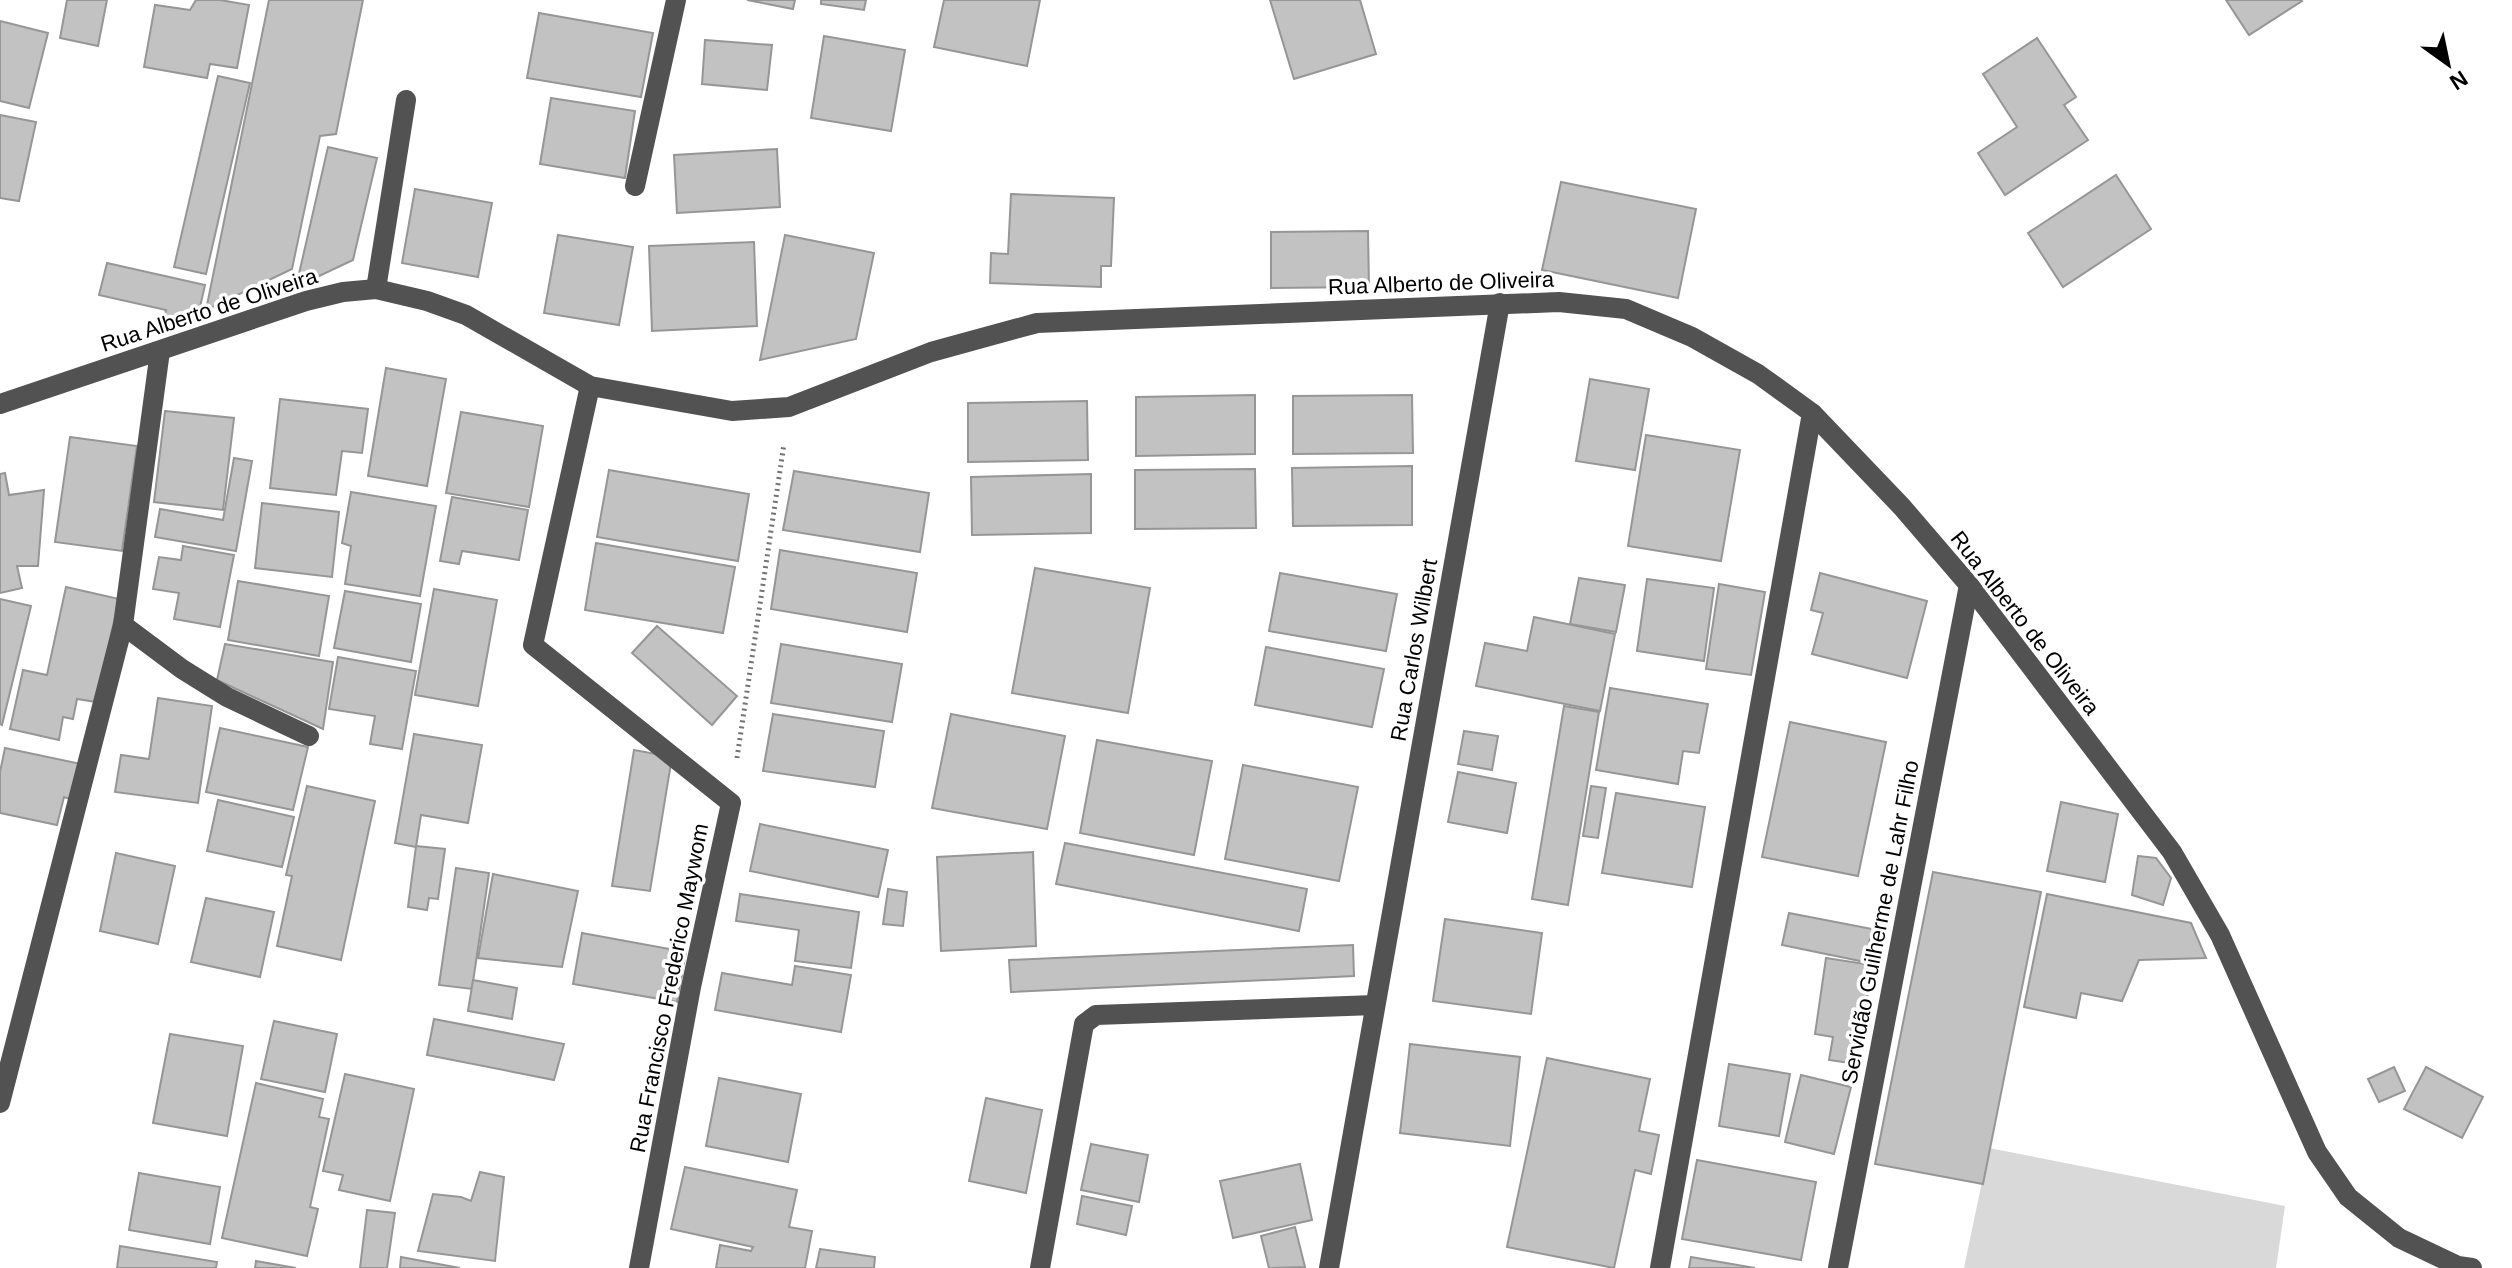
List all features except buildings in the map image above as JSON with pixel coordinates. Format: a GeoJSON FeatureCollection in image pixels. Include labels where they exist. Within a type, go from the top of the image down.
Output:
{"type":"FeatureCollection","features":[{"type":"Feature","properties":{"kind":"street"},"geometry":{"type":"LineString","coordinates":[[635,186],[676,0]]}},
{"type":"Feature","properties":{"kind":"street"},"geometry":{"type":"LineString","coordinates":[[376,289],[406,100]]}},
{"type":"Feature","properties":{"kind":"street","name":"Rua Alberto de Oliveira"},"geometry":{"type":"LineString","coordinates":[[0,404],[306,301],[343,292],[376,289],[427,301],[466,315],[590,386],[732,411],[789,407],[931,352],[1037,323],[1500,303],[1559,302],[1626,309],[1692,337],[1758,374],[1812,413],[1902,507],[1969,585],[2172,852],[2220,935],[2317,1152],[2348,1197],[2399,1238],[2458,1266],[2472,1268]]}},
{"type":"Feature","properties":{"kind":"street","name":"Rua Carlos Wilbert"},"geometry":{"type":"LineString","coordinates":[[1329,1268],[1500,303]]}},
{"type":"Feature","properties":{"kind":"street"},"geometry":{"type":"LineString","coordinates":[[0,1103],[123,625],[160,351]]}},
{"type":"Feature","properties":{"kind":"street","name":"Rua Francisco Frederico Maywom"},"geometry":{"type":"LineString","coordinates":[[590,386],[533,645],[731,803],[691,987],[639,1268]]}},
{"type":"Feature","properties":{"kind":"street"},"geometry":{"type":"LineString","coordinates":[[1660,1268],[1812,413]]}},
{"type":"Feature","properties":{"kind":"street","name":"Servidão Guilherme de Lahr Filho"},"geometry":{"type":"LineString","coordinates":[[1838,1268],[1969,585]]}},
{"type":"Feature","properties":{"kind":"street"},"geometry":{"type":"LineString","coordinates":[[123,625],[182,669],[227,697],[309,736]]}},
{"type":"Feature","properties":{"kind":"street"},"geometry":{"type":"LineString","coordinates":[[1040,1268],[1084,1024],[1096,1015],[1375,1005]]}},
{"type":"Feature","properties":{"kind":"path"},"geometry":{"type":"LineString","coordinates":[[731,803],[789,407]]}},
{"type":"Feature","properties":{"kind":"shaded area"},"geometry":{"type":"Polygon","coordinates":[[[1989,1148],[2285,1206],[2276,1268],[1964,1268],[1989,1148]]]}}]}
